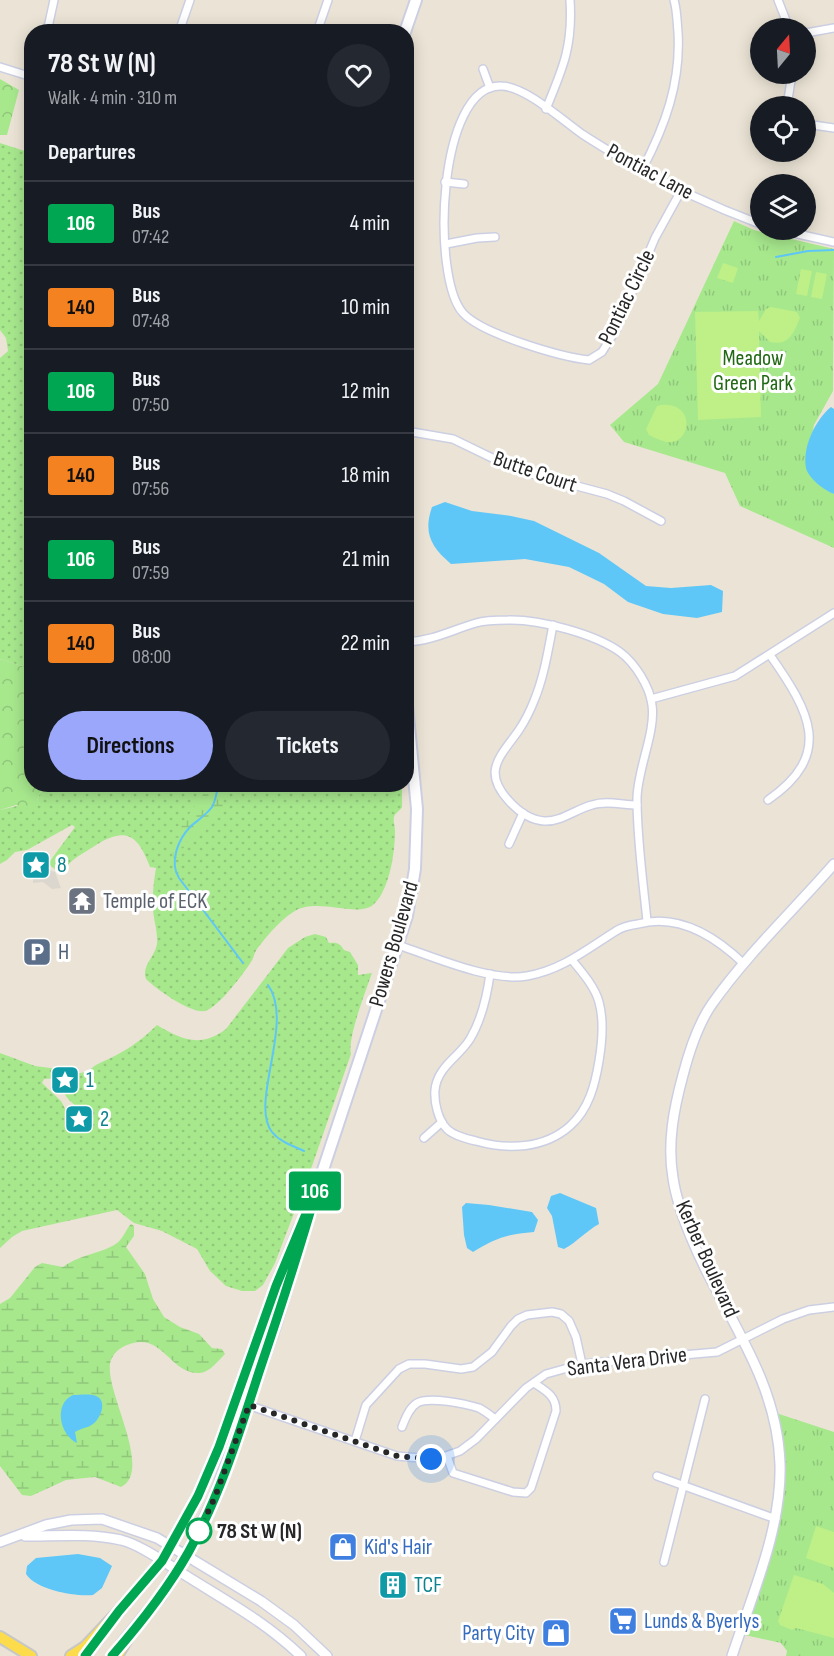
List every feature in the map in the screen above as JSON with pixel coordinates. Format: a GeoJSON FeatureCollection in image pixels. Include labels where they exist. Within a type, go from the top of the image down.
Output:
{"type":"FeatureCollection","features":[{"type":"Feature","properties":{"kind":"main road"},"geometry":{"type":"LineString","coordinates":[[408,24],[416,0]]}},
{"type":"Feature","properties":{"kind":"main road","name":"Powers Boulevard"},"geometry":{"type":"LineString","coordinates":[[115,1656],[186,1556],[215,1497],[249,1405],[318,1185],[398,945],[411,897],[417,850],[414,778]]}},
{"type":"Feature","properties":{"kind":"main road","name":"Powers Boulevard"},"geometry":{"type":"LineString","coordinates":[[85,1656],[119,1611],[162,1561],[207,1478],[276,1286],[318,1185]]}},
{"type":"Feature","properties":{"kind":"main road"},"geometry":{"type":"LineString","coordinates":[[71,1656],[85,1647],[119,1611]]}},
{"type":"Feature","properties":{"kind":"main road"},"geometry":{"type":"LineString","coordinates":[[0,1636],[31,1656]]}},
{"type":"Feature","properties":{"kind":"main road"},"geometry":{"type":"LineString","coordinates":[[0,1644],[17,1656]]}},
{"type":"Feature","properties":{"kind":"street"},"geometry":{"type":"LineString","coordinates":[[49,24],[54,0]]}},
{"type":"Feature","properties":{"kind":"street"},"geometry":{"type":"LineString","coordinates":[[182,24],[190,0]]}},
{"type":"Feature","properties":{"kind":"street"},"geometry":{"type":"LineString","coordinates":[[320,24],[328,0]]}},
{"type":"Feature","properties":{"kind":"street"},"geometry":{"type":"LineString","coordinates":[[483,69],[490,88],[500,85],[513,88],[528,95],[546,109],[567,56],[572,26],[570,0]]}},
{"type":"Feature","properties":{"kind":"street"},"geometry":{"type":"LineString","coordinates":[[642,170],[670,108],[677,79],[679,52],[674,0]]}},
{"type":"Feature","properties":{"kind":"street"},"geometry":{"type":"LineString","coordinates":[[778,0],[785,18]]}},
{"type":"Feature","properties":{"kind":"street"},"geometry":{"type":"LineString","coordinates":[[816,31],[834,28]]}},
{"type":"Feature","properties":{"kind":"street"},"geometry":{"type":"LineString","coordinates":[[0,67],[24,74]]}},
{"type":"Feature","properties":{"kind":"street","name":"Pontiac Circle"},"geometry":{"type":"LineString","coordinates":[[490,88],[476,96],[464,114],[452,144],[445,182],[443,211],[450,286],[463,314],[482,327],[570,358],[589,360],[602,352],[617,328],[655,238],[682,189]]}},
{"type":"Feature","properties":{"kind":"street","name":"Pontiac Lane"},"geometry":{"type":"LineString","coordinates":[[546,109],[585,136],[642,170],[750,220]]}},
{"type":"Feature","properties":{"kind":"street"},"geometry":{"type":"LineString","coordinates":[[816,125],[834,128]]}},
{"type":"Feature","properties":{"kind":"street"},"geometry":{"type":"LineString","coordinates":[[445,182],[464,184]]}},
{"type":"Feature","properties":{"kind":"street"},"geometry":{"type":"LineString","coordinates":[[446,244],[495,237]]}},
{"type":"Feature","properties":{"kind":"street"},"geometry":{"type":"LineString","coordinates":[[816,238],[834,242]]}},
{"type":"Feature","properties":{"kind":"street","name":"Butte Court"},"geometry":{"type":"LineString","coordinates":[[414,432],[453,439],[517,470],[569,486],[607,494],[661,521]]}},
{"type":"Feature","properties":{"kind":"street"},"geometry":{"type":"LineString","coordinates":[[651,699],[735,676],[834,613]]}},
{"type":"Feature","properties":{"kind":"street"},"geometry":{"type":"LineString","coordinates":[[414,641],[432,639],[478,622],[510,619],[553,625],[589,636],[621,652],[646,685],[653,706],[650,736],[640,777],[638,805],[647,921]]}},
{"type":"Feature","properties":{"kind":"street"},"geometry":{"type":"LineString","coordinates":[[553,625],[541,681],[533,704],[520,728],[500,755],[495,771],[498,785],[504,795],[528,817],[545,821],[560,818],[592,804],[638,805]]}},
{"type":"Feature","properties":{"kind":"street"},"geometry":{"type":"LineString","coordinates":[[768,800],[798,779],[809,763],[814,741],[814,727],[802,701],[770,655]]}},
{"type":"Feature","properties":{"kind":"street"},"geometry":{"type":"LineString","coordinates":[[509,844],[523,813]]}},
{"type":"Feature","properties":{"kind":"street","name":"Kerber Boulevard"},"geometry":{"type":"LineString","coordinates":[[732,1656],[776,1519],[780,1463],[773,1413],[758,1367],[716,1289],[683,1216],[672,1178],[671,1137],[675,1106],[689,1053],[710,1006],[744,964],[834,864]]}},
{"type":"Feature","properties":{"kind":"street"},"geometry":{"type":"LineString","coordinates":[[398,945],[490,974],[524,976],[543,972],[572,960],[618,929],[647,921],[668,921],[686,925],[717,941],[744,964]]}},
{"type":"Feature","properties":{"kind":"street"},"geometry":{"type":"LineString","coordinates":[[490,974],[487,997],[477,1025],[469,1040],[438,1078],[435,1090],[436,1104],[446,1129],[469,1140],[493,1146],[530,1145],[553,1138],[571,1126],[586,1107],[595,1085],[601,1052],[599,1001],[572,960]]}},
{"type":"Feature","properties":{"kind":"street"},"geometry":{"type":"LineString","coordinates":[[424,1138],[442,1122]]}},
{"type":"Feature","properties":{"kind":"street","name":"Santa Vera Drive"},"geometry":{"type":"LineString","coordinates":[[236,1401],[397,1456],[431,1459],[460,1451],[476,1439],[526,1388],[546,1374],[582,1364],[717,1352],[783,1319],[809,1310],[834,1307]]}},
{"type":"Feature","properties":{"kind":"street"},"geometry":{"type":"LineString","coordinates":[[355,1441],[366,1405],[399,1369],[409,1364],[461,1369],[473,1367],[492,1352],[518,1319],[527,1315],[552,1312],[561,1314],[569,1321],[576,1337],[582,1364]]}},
{"type":"Feature","properties":{"kind":"street"},"geometry":{"type":"LineString","coordinates":[[447,1456],[453,1473],[513,1492],[526,1493],[531,1488],[556,1411],[556,1401],[553,1396],[534,1383]]}},
{"type":"Feature","properties":{"kind":"street"},"geometry":{"type":"LineString","coordinates":[[664,1562],[705,1399]]}},
{"type":"Feature","properties":{"kind":"street"},"geometry":{"type":"LineString","coordinates":[[402,1427],[410,1410],[418,1402],[431,1400],[465,1404],[482,1409],[495,1419]]}},
{"type":"Feature","properties":{"kind":"street"},"geometry":{"type":"LineString","coordinates":[[657,1476],[776,1519]]}},
{"type":"Feature","properties":{"kind":"street"},"geometry":{"type":"LineString","coordinates":[[0,1542],[46,1525],[71,1520],[102,1519],[158,1538],[261,1600],[294,1625],[327,1656]]}},
{"type":"Feature","properties":{"kind":"street"},"geometry":{"type":"LineString","coordinates":[[17,1536],[96,1535],[124,1541],[162,1561],[256,1618],[301,1656]]}},
{"type":"Feature","properties":{"kind":"green space"},"geometry":{"type":"Polygon","coordinates":[[[0,79],[19,90],[7,135],[0,135],[0,79]]]}},
{"type":"Feature","properties":{"kind":"green space"},"geometry":{"type":"Polygon","coordinates":[[[0,143],[24,151],[24,667],[0,659],[0,358],[8,351],[6,338],[0,330],[0,143]]]}},
{"type":"Feature","properties":{"kind":"green space","name":"Meadow Green Park"},"geometry":{"type":"Polygon","coordinates":[[[734,221],[750,228],[750,240],[796,240],[834,249],[833,391],[814,425],[806,466],[818,483],[834,494],[834,548],[740,506],[725,473],[624,442],[610,425],[658,384],[734,221]]]}},
{"type":"Feature","properties":{"kind":"green space"},"geometry":{"type":"Polygon","coordinates":[[[723,263],[738,268],[733,283],[717,278],[723,263]]]}},
{"type":"Feature","properties":{"kind":"green space"},"geometry":{"type":"Polygon","coordinates":[[[801,269],[812,271],[807,296],[796,294],[801,269]]]}},
{"type":"Feature","properties":{"kind":"green space"},"geometry":{"type":"Polygon","coordinates":[[[816,272],[827,274],[822,299],[811,297],[816,272]]]}},
{"type":"Feature","properties":{"kind":"green space"},"geometry":{"type":"Polygon","coordinates":[[[771,307],[797,312],[800,318],[790,338],[782,342],[770,342],[759,331],[761,417],[698,420],[695,312],[758,311],[759,321],[766,309],[771,307]]]}},
{"type":"Feature","properties":{"kind":"green space"},"geometry":{"type":"Polygon","coordinates":[[[657,406],[679,409],[686,421],[683,435],[672,442],[649,435],[646,429],[657,406]]]}},
{"type":"Feature","properties":{"kind":"green space"},"geometry":{"type":"Polygon","coordinates":[[[0,659],[24,667],[24,792],[40,792],[37,801],[30,809],[16,805],[0,810],[0,659]]]}},
{"type":"Feature","properties":{"kind":"green space"},"geometry":{"type":"Polygon","coordinates":[[[40,792],[402,792],[402,807],[394,817],[394,849],[388,880],[374,904],[358,909],[305,907],[290,914],[265,939],[237,982],[224,997],[205,1011],[191,1009],[174,1000],[146,979],[145,970],[157,944],[153,905],[156,868],[150,867],[140,846],[134,840],[121,835],[104,841],[75,858],[60,874],[49,864],[75,827],[72,825],[27,850],[15,852],[0,864],[0,810],[37,801],[40,792]]]}},
{"type":"Feature","properties":{"kind":"green space"},"geometry":{"type":"Polygon","coordinates":[[[224,792],[222,808],[188,840],[175,859],[173,847],[176,837],[204,793],[224,792]]]}},
{"type":"Feature","properties":{"kind":"green space"},"geometry":{"type":"Polygon","coordinates":[[[315,934],[326,937],[329,943],[338,943],[344,950],[350,952],[358,965],[358,975],[372,973],[354,1026],[351,1054],[312,1166],[275,1263],[263,1285],[255,1291],[242,1291],[226,1286],[210,1271],[197,1249],[162,1231],[134,1223],[117,1210],[22,1231],[0,1248],[0,1053],[35,1066],[58,1069],[61,1075],[58,1078],[44,1079],[42,1083],[61,1101],[74,1125],[78,1127],[84,1125],[88,1118],[64,1093],[67,1081],[77,1073],[87,1071],[124,1051],[157,1025],[175,1035],[192,1040],[217,1035],[226,1029],[288,948],[305,937],[315,934]]]}},
{"type":"Feature","properties":{"kind":"green space"},"geometry":{"type":"Polygon","coordinates":[[[131,1224],[134,1226],[134,1236],[126,1247],[145,1274],[153,1299],[164,1317],[180,1327],[199,1334],[212,1348],[222,1349],[225,1354],[210,1368],[200,1373],[190,1372],[181,1367],[149,1343],[139,1342],[119,1349],[111,1360],[110,1372],[130,1446],[132,1464],[130,1478],[121,1487],[95,1477],[66,1480],[31,1496],[22,1495],[0,1466],[0,1304],[10,1298],[35,1267],[42,1263],[63,1267],[77,1259],[111,1247],[119,1241],[131,1224]]]}},
{"type":"Feature","properties":{"kind":"green space"},"geometry":{"type":"Polygon","coordinates":[[[773,1412],[834,1432],[834,1656],[786,1656],[787,1651],[781,1643],[740,1634],[776,1519],[780,1463],[773,1412]]]}},
{"type":"Feature","properties":{"kind":"green space"},"geometry":{"type":"Polygon","coordinates":[[[816,1526],[834,1532],[834,1568],[806,1558],[816,1526]]]}},
{"type":"Feature","properties":{"kind":"green space"},"geometry":{"type":"Polygon","coordinates":[[[794,1575],[823,1584],[834,1593],[834,1638],[796,1628],[792,1630],[780,1625],[778,1621],[794,1575]]]}},
{"type":"Feature","properties":{"kind":"shaded area"},"geometry":{"type":"Polygon","coordinates":[[[43,868],[55,872],[61,888],[52,889],[43,882],[33,883],[35,872],[43,868]]]}},
{"type":"Feature","properties":{"kind":"water"},"geometry":{"type":"Polygon","coordinates":[[[831,407],[834,409],[834,494],[813,480],[807,472],[805,460],[811,435],[820,419],[831,407]]]}},
{"type":"Feature","properties":{"kind":"water"},"geometry":{"type":"Polygon","coordinates":[[[445,502],[472,511],[534,521],[599,553],[646,586],[671,588],[711,585],[723,591],[722,612],[697,618],[663,614],[628,602],[604,584],[569,567],[525,559],[451,564],[438,552],[431,539],[428,524],[432,507],[445,502]]]}},
{"type":"Feature","properties":{"kind":"water"},"geometry":{"type":"Polygon","coordinates":[[[560,1193],[596,1208],[599,1224],[564,1249],[558,1247],[552,1216],[547,1208],[551,1196],[560,1193]]]}},
{"type":"Feature","properties":{"kind":"water"},"geometry":{"type":"Polygon","coordinates":[[[466,1203],[532,1212],[538,1220],[534,1232],[502,1238],[473,1252],[467,1248],[464,1235],[462,1207],[466,1203]]]}},
{"type":"Feature","properties":{"kind":"water"},"geometry":{"type":"Polygon","coordinates":[[[73,1395],[95,1396],[102,1403],[96,1422],[75,1432],[77,1443],[66,1433],[61,1419],[63,1405],[73,1395]]]}},
{"type":"Feature","properties":{"kind":"water"},"geometry":{"type":"Polygon","coordinates":[[[78,1554],[100,1558],[112,1566],[102,1588],[93,1595],[77,1595],[47,1588],[31,1580],[26,1574],[27,1566],[36,1558],[78,1554]]]}},
{"type":"Feature","properties":{"kind":"waterway"},"geometry":{"type":"LineString","coordinates":[[776,257],[808,251],[834,250]]}},
{"type":"Feature","properties":{"kind":"waterway"},"geometry":{"type":"LineString","coordinates":[[216,792],[212,807],[182,837],[176,851],[176,872],[243,963]]}},
{"type":"Feature","properties":{"kind":"waterway"},"geometry":{"type":"LineString","coordinates":[[268,985],[275,1001],[277,1020],[265,1102],[266,1119],[275,1135],[304,1151]]}},
{"type":"Feature","properties":{"kind":"bus line","name":"106"},"geometry":{"type":"LineString","coordinates":[[85,1656],[119,1611],[162,1561],[207,1478],[276,1286],[318,1185],[275,1326],[215,1497],[177,1570],[160,1596],[112,1656]]}},
{"type":"Feature","properties":{"kind":"place","name":"8"},"geometry":{"type":"Point","coordinates":[36,865]}},
{"type":"Feature","properties":{"kind":"place","name":"Temple of ECK"},"geometry":{"type":"Point","coordinates":[82,901]}},
{"type":"Feature","properties":{"kind":"place","name":"H"},"geometry":{"type":"Point","coordinates":[37,952]}},
{"type":"Feature","properties":{"kind":"place","name":"1"},"geometry":{"type":"Point","coordinates":[65,1080]}},
{"type":"Feature","properties":{"kind":"place","name":"2"},"geometry":{"type":"Point","coordinates":[79,1119]}},
{"type":"Feature","properties":{"kind":"place","name":"78 St W (N)"},"geometry":{"type":"Point","coordinates":[199,1531]}},
{"type":"Feature","properties":{"kind":"place","name":"Kid's Hair"},"geometry":{"type":"Point","coordinates":[343,1547]}},
{"type":"Feature","properties":{"kind":"place","name":"TCF"},"geometry":{"type":"Point","coordinates":[393,1585]}},
{"type":"Feature","properties":{"kind":"place","name":"Lunds & Byerlys"},"geometry":{"type":"Point","coordinates":[623,1621]}},
{"type":"Feature","properties":{"kind":"place","name":"Party City"},"geometry":{"type":"Point","coordinates":[556,1633]}},
{"type":"Feature","properties":{"kind":"route"},"geometry":{"type":"LineString","coordinates":[[199,1531],[215,1497],[249,1405],[397,1456],[431,1459]]}}]}
